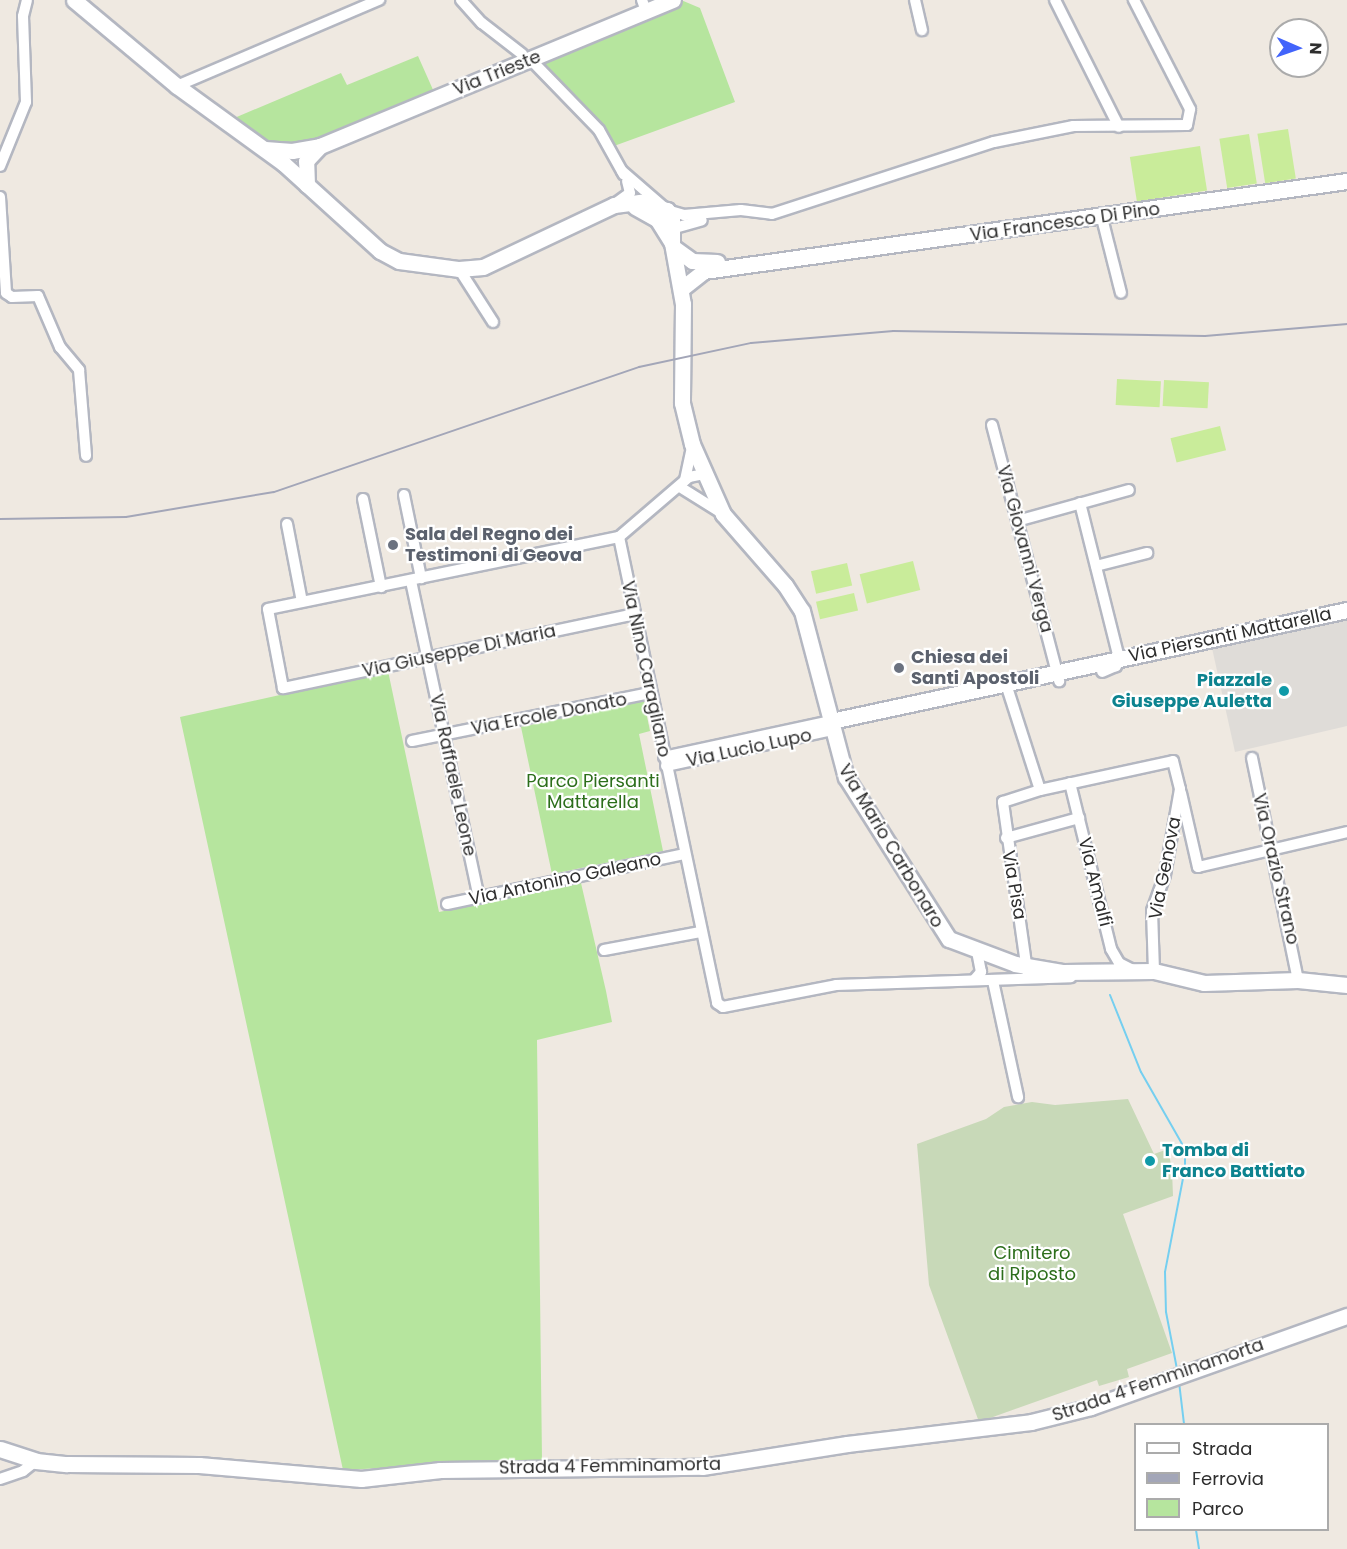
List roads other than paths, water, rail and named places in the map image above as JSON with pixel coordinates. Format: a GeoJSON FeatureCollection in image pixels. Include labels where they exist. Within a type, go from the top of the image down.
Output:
{"type":"FeatureCollection","features":[{"type":"Feature","properties":{"kind":"street"},"geometry":{"type":"LineString","coordinates":[[0,166],[26,102],[23,16],[27,0]]}},
{"type":"Feature","properties":{"kind":"street"},"geometry":{"type":"LineString","coordinates":[[74,0],[177,86],[287,166],[391,258],[459,269],[493,264],[608,208],[630,193],[625,176]]}},
{"type":"Feature","properties":{"kind":"street"},"geometry":{"type":"LineString","coordinates":[[177,86],[379,0]]}},
{"type":"Feature","properties":{"kind":"street"},"geometry":{"type":"LineString","coordinates":[[461,0],[482,23],[522,54]]}},
{"type":"Feature","properties":{"kind":"street","name":"Via Trieste"},"geometry":{"type":"LineString","coordinates":[[262,148],[274,152],[306,154],[644,6],[673,0]]}},
{"type":"Feature","properties":{"kind":"street"},"geometry":{"type":"LineString","coordinates":[[915,0],[922,30]]}},
{"type":"Feature","properties":{"kind":"street"},"geometry":{"type":"LineString","coordinates":[[1054,0],[1119,127]]}},
{"type":"Feature","properties":{"kind":"street"},"geometry":{"type":"LineString","coordinates":[[608,208],[642,206],[684,215],[722,214],[741,210],[772,214],[994,142],[1073,126],[1187,125],[1192,114],[1134,0]]}},
{"type":"Feature","properties":{"kind":"street"},"geometry":{"type":"LineString","coordinates":[[534,64],[599,130],[642,206],[698,268],[681,289]]}},
{"type":"Feature","properties":{"kind":"street"},"geometry":{"type":"LineString","coordinates":[[287,166],[287,158],[306,154],[304,172],[307,185]]}},
{"type":"Feature","properties":{"kind":"street"},"geometry":{"type":"LineString","coordinates":[[625,176],[667,210]]}},
{"type":"Feature","properties":{"kind":"street","name":"Via Francesco Di Pino"},"geometry":{"type":"LineString","coordinates":[[678,270],[783,259],[1102,218],[1347,181]]}},
{"type":"Feature","properties":{"kind":"street"},"geometry":{"type":"LineString","coordinates":[[0,197],[6,293],[12,297],[38,296],[60,347],[79,370],[86,456]]}},
{"type":"Feature","properties":{"kind":"street","name":"Via Mario Carbonaro"},"geometry":{"type":"LineString","coordinates":[[667,210],[681,289],[682,403],[692,444],[704,476],[723,514],[785,585],[802,611],[846,777],[901,861],[935,923],[949,939],[1027,973],[1092,974],[1154,971],[1204,983],[1298,980],[1347,985]]}},
{"type":"Feature","properties":{"kind":"street"},"geometry":{"type":"LineString","coordinates":[[670,237],[722,214]]}},
{"type":"Feature","properties":{"kind":"street"},"geometry":{"type":"LineString","coordinates":[[1102,218],[1121,293]]}},
{"type":"Feature","properties":{"kind":"street"},"geometry":{"type":"LineString","coordinates":[[459,269],[493,322]]}},
{"type":"Feature","properties":{"kind":"street","name":"Via Giovanni Verga"},"geometry":{"type":"LineString","coordinates":[[992,425],[1058,677]]}},
{"type":"Feature","properties":{"kind":"street"},"geometry":{"type":"LineString","coordinates":[[683,486],[692,444]]}},
{"type":"Feature","properties":{"kind":"street"},"geometry":{"type":"LineString","coordinates":[[683,486],[699,490],[704,476]]}},
{"type":"Feature","properties":{"kind":"street"},"geometry":{"type":"LineString","coordinates":[[287,524],[302,602],[619,537],[683,486],[704,476]]}},
{"type":"Feature","properties":{"kind":"street"},"geometry":{"type":"LineString","coordinates":[[683,486],[723,514]]}},
{"type":"Feature","properties":{"kind":"street"},"geometry":{"type":"LineString","coordinates":[[1017,520],[1129,490]]}},
{"type":"Feature","properties":{"kind":"street","name":"Via Raffaele Leone"},"geometry":{"type":"LineString","coordinates":[[404,495],[428,658],[479,898]]}},
{"type":"Feature","properties":{"kind":"street"},"geometry":{"type":"LineString","coordinates":[[363,499],[381,587]]}},
{"type":"Feature","properties":{"kind":"street"},"geometry":{"type":"LineString","coordinates":[[1080,503],[1119,658],[1116,666],[1102,672]]}},
{"type":"Feature","properties":{"kind":"street","name":"Via Nino Caragliano"},"geometry":{"type":"LineString","coordinates":[[619,537],[714,998],[723,1007],[836,985],[974,980]]}},
{"type":"Feature","properties":{"kind":"street"},"geometry":{"type":"LineString","coordinates":[[1096,566],[1147,552]]}},
{"type":"Feature","properties":{"kind":"street","name":"Via Giuseppe Di Maria"},"geometry":{"type":"LineString","coordinates":[[302,602],[268,609],[283,688],[635,614]]}},
{"type":"Feature","properties":{"kind":"street","name":"Via Piersanti Mattarella"},"geometry":{"type":"LineString","coordinates":[[832,726],[1058,677],[1119,658],[1347,610]]}},
{"type":"Feature","properties":{"kind":"street","name":"Via Piersanti Mattarella"},"geometry":{"type":"LineString","coordinates":[[1058,677],[1102,672],[1347,620]]}},
{"type":"Feature","properties":{"kind":"street"},"geometry":{"type":"LineString","coordinates":[[1007,688],[1040,790]]}},
{"type":"Feature","properties":{"kind":"street","name":"Via Ercole Donato"},"geometry":{"type":"LineString","coordinates":[[412,741],[651,693]]}},
{"type":"Feature","properties":{"kind":"street","name":"Via Lucio Lupo"},"geometry":{"type":"LineString","coordinates":[[665,761],[832,726]]}},
{"type":"Feature","properties":{"kind":"street","name":"Via Orazio Strano"},"geometry":{"type":"LineString","coordinates":[[1252,759],[1298,980]]}},
{"type":"Feature","properties":{"kind":"street","name":"Via Genova"},"geometry":{"type":"LineString","coordinates":[[1003,802],[1040,790],[1173,761],[1180,789],[1166,875],[1152,911],[1154,971]]}},
{"type":"Feature","properties":{"kind":"street","name":"Via Amalfi"},"geometry":{"type":"LineString","coordinates":[[1070,783],[1112,949],[1119,963],[1134,971]]}},
{"type":"Feature","properties":{"kind":"street"},"geometry":{"type":"LineString","coordinates":[[1180,789],[1198,867],[1347,832]]}},
{"type":"Feature","properties":{"kind":"street","name":"Via Pisa"},"geometry":{"type":"LineString","coordinates":[[1003,802],[1006,838],[1027,973]]}},
{"type":"Feature","properties":{"kind":"street"},"geometry":{"type":"LineString","coordinates":[[1006,838],[1079,818]]}},
{"type":"Feature","properties":{"kind":"street","name":"Via Antonino Galeano"},"geometry":{"type":"LineString","coordinates":[[447,904],[684,854]]}},
{"type":"Feature","properties":{"kind":"street"},"geometry":{"type":"LineString","coordinates":[[604,950],[700,932]]}},
{"type":"Feature","properties":{"kind":"street"},"geometry":{"type":"LineString","coordinates":[[974,980],[981,972],[977,952]]}},
{"type":"Feature","properties":{"kind":"street"},"geometry":{"type":"LineString","coordinates":[[974,980],[993,981],[1027,973]]}},
{"type":"Feature","properties":{"kind":"street"},"geometry":{"type":"LineString","coordinates":[[993,981],[1018,1097]]}},
{"type":"Feature","properties":{"kind":"street","name":"Strada 4 Femminamorta"},"geometry":{"type":"LineString","coordinates":[[0,1449],[36,1461],[200,1465],[361,1479],[440,1470],[702,1467],[847,1444],[1031,1422],[1091,1407],[1347,1316]]}},
{"type":"Feature","properties":{"kind":"street"},"geometry":{"type":"LineString","coordinates":[[0,1479],[23,1471],[36,1461]]}},
{"type":"Feature","properties":{"kind":"waterway"},"geometry":{"type":"LineString","coordinates":[[1110,995],[1141,1072],[1185,1149],[1185,1168],[1165,1272],[1166,1312],[1177,1369]]}},
{"type":"Feature","properties":{"kind":"waterway"},"geometry":{"type":"LineString","coordinates":[[1179,1382],[1184,1423]]}},
{"type":"Feature","properties":{"kind":"waterway"},"geometry":{"type":"LineString","coordinates":[[1196,1531],[1199,1549]]}},
{"type":"Feature","properties":{"kind":"railway"},"geometry":{"type":"LineString","coordinates":[[0,519],[126,517],[274,492],[639,367],[751,343],[893,331],[1205,336],[1347,324]]}},
{"type":"Feature","properties":{"kind":"place","name":"Sala del Regno dei Testimoni di Geova"},"geometry":{"type":"Point","coordinates":[393,545]}},
{"type":"Feature","properties":{"kind":"place","name":"Chiesa dei Santi Apostoli"},"geometry":{"type":"Point","coordinates":[899,668]}},
{"type":"Feature","properties":{"kind":"place","name":"Piazzale Giuseppe Auletta"},"geometry":{"type":"Point","coordinates":[1284,691]}},
{"type":"Feature","properties":{"kind":"place","name":"Tomba di Franco Battiato"},"geometry":{"type":"Point","coordinates":[1150,1161]}},
{"type":"Feature","properties":{"kind":"park label","name":"Parco Piersanti Mattarella"},"geometry":{"type":"Point","coordinates":[593,792]}},
{"type":"Feature","properties":{"kind":"park label","name":"Cimitero di Riposto"},"geometry":{"type":"Point","coordinates":[1032,1264]}}]}
